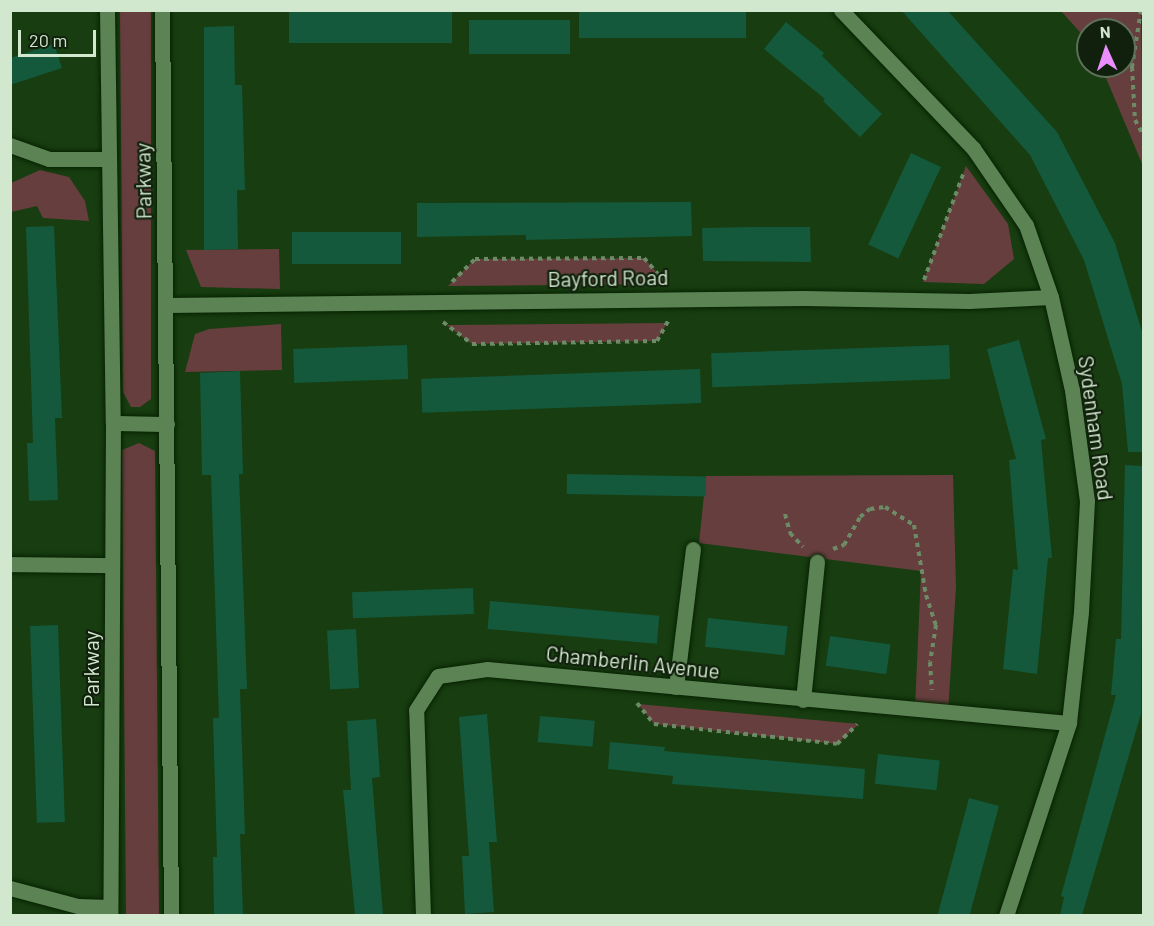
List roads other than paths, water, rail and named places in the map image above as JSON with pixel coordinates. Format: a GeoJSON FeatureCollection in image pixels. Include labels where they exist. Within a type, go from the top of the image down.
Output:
{"type":"FeatureCollection","features":[{"type":"Feature","properties":{"kind":"street","name":"Parkway"},"geometry":{"type":"LineString","coordinates":[[107,10],[114,423],[110,911]]}},
{"type":"Feature","properties":{"kind":"street","name":"Parkway"},"geometry":{"type":"LineString","coordinates":[[162,10],[171,915]]}},
{"type":"Feature","properties":{"kind":"street","name":"Sydenham Road"},"geometry":{"type":"LineString","coordinates":[[841,10],[973,148],[1026,225],[1051,297],[1072,390],[1088,501],[1082,612],[1069,723],[1006,915]]}},
{"type":"Feature","properties":{"kind":"street"},"geometry":{"type":"LineString","coordinates":[[10,145],[49,159],[109,159]]}},
{"type":"Feature","properties":{"kind":"street","name":"Bayford Road"},"geometry":{"type":"LineString","coordinates":[[166,305],[1051,297]]}},
{"type":"Feature","properties":{"kind":"street"},"geometry":{"type":"LineString","coordinates":[[114,423],[167,424]]}},
{"type":"Feature","properties":{"kind":"street"},"geometry":{"type":"LineString","coordinates":[[676,687],[693,549]]}},
{"type":"Feature","properties":{"kind":"street"},"geometry":{"type":"LineString","coordinates":[[803,700],[817,554]]}},
{"type":"Feature","properties":{"kind":"street"},"geometry":{"type":"LineString","coordinates":[[10,564],[112,565]]}},
{"type":"Feature","properties":{"kind":"street","name":"Chamberlin Avenue"},"geometry":{"type":"LineString","coordinates":[[423,915],[416,710],[438,676],[487,669],[1069,723]]}},
{"type":"Feature","properties":{"kind":"street"},"geometry":{"type":"LineString","coordinates":[[10,888],[78,906],[110,911]]}}]}
